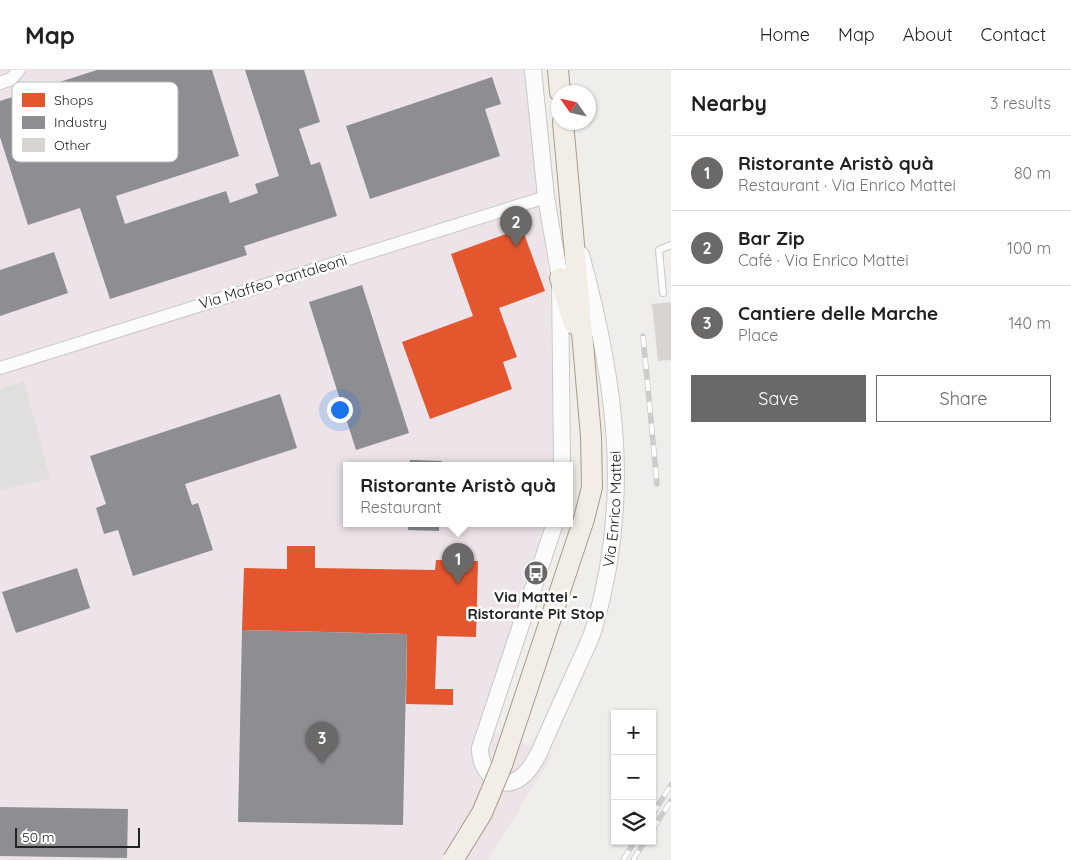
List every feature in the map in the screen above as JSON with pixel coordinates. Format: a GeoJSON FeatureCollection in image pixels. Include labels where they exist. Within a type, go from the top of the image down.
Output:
{"type":"FeatureCollection","features":[{"type":"Feature","properties":{"kind":"main road"},"geometry":{"type":"LineString","coordinates":[[558,70],[559,85]]}},
{"type":"Feature","properties":{"kind":"main road","name":"Via Enrico Mattei"},"geometry":{"type":"LineString","coordinates":[[453,860],[482,813],[502,764],[584,519],[592,487],[591,437],[564,130]]}},
{"type":"Feature","properties":{"kind":"main road"},"geometry":{"type":"LineString","coordinates":[[560,278],[584,354]]}},
{"type":"Feature","properties":{"kind":"street"},"geometry":{"type":"LineString","coordinates":[[0,83],[11,79],[19,70]]}},
{"type":"Feature","properties":{"kind":"street"},"geometry":{"type":"LineString","coordinates":[[533,70],[546,197],[560,278],[562,462]]}},
{"type":"Feature","properties":{"kind":"street","name":"Via Maffeo Pantaleoni"},"geometry":{"type":"LineString","coordinates":[[0,368],[546,197]]}},
{"type":"Feature","properties":{"kind":"street","name":"Via Enrico Mattei"},"geometry":{"type":"LineString","coordinates":[[496,780],[512,782],[521,778],[529,770],[539,753],[593,630],[609,573],[616,481],[616,426],[603,341],[574,230]]}},
{"type":"Feature","properties":{"kind":"street"},"geometry":{"type":"LineString","coordinates":[[445,860],[496,780],[490,775],[480,759],[480,748],[554,527]]}},
{"type":"Feature","properties":{"kind":"lane"},"geometry":{"type":"LineString","coordinates":[[663,293],[659,250],[671,245]]}},
{"type":"Feature","properties":{"kind":"shaded area"},"geometry":{"type":"Polygon","coordinates":[[[0,70],[524,70],[550,290],[554,462],[343,462],[343,527],[542,527],[536,556],[479,727],[553,754],[488,860],[0,860],[0,70]]]}},
{"type":"Feature","properties":{"kind":"shaded area"},"geometry":{"type":"Polygon","coordinates":[[[24,381],[50,479],[0,490],[0,389],[24,381]]]}},
{"type":"Feature","properties":{"kind":"building: Shops"},"geometry":{"type":"Polygon","coordinates":[[[522,228],[545,291],[499,308],[517,357],[503,362],[512,389],[430,419],[402,342],[473,316],[451,254],[522,228]]]}},
{"type":"Feature","properties":{"kind":"building: Shops"},"geometry":{"type":"Polygon","coordinates":[[[287,546],[315,546],[315,568],[435,570],[436,560],[478,561],[476,637],[437,636],[435,689],[453,689],[453,705],[406,704],[407,634],[242,630],[244,568],[287,569],[287,546]]]}},
{"type":"Feature","properties":{"kind":"building: Industry"},"geometry":{"type":"Polygon","coordinates":[[[97,70],[212,70],[239,156],[116,196],[125,224],[226,191],[230,203],[258,193],[255,184],[279,176],[245,70],[304,70],[320,122],[299,129],[311,165],[320,162],[337,216],[244,246],[247,255],[110,299],[80,208],[28,225],[0,137],[0,101],[12,97],[12,162],[178,162],[178,82],[59,82],[97,70]]]}},
{"type":"Feature","properties":{"kind":"building: Industry"},"geometry":{"type":"Polygon","coordinates":[[[492,77],[501,104],[485,109],[500,156],[370,199],[346,126],[492,77]]]}},
{"type":"Feature","properties":{"kind":"building: Industry"},"geometry":{"type":"Polygon","coordinates":[[[54,252],[68,293],[0,316],[0,270],[54,252]]]}},
{"type":"Feature","properties":{"kind":"building: Industry"},"geometry":{"type":"Polygon","coordinates":[[[362,285],[409,433],[356,450],[309,302],[362,285]]]}},
{"type":"Feature","properties":{"kind":"building: Industry"},"geometry":{"type":"Polygon","coordinates":[[[280,394],[297,448],[185,484],[192,505],[198,503],[213,550],[133,576],[118,530],[104,534],[96,508],[106,504],[90,456],[280,394]]]}},
{"type":"Feature","properties":{"kind":"building: Industry"},"geometry":{"type":"Polygon","coordinates":[[[410,460],[442,461],[442,462],[410,462],[410,460]]]}},
{"type":"Feature","properties":{"kind":"building: Industry"},"geometry":{"type":"Polygon","coordinates":[[[408,527],[439,527],[439,531],[408,530],[408,527]]]}},
{"type":"Feature","properties":{"kind":"building: Industry"},"geometry":{"type":"Polygon","coordinates":[[[77,568],[90,608],[16,633],[2,592],[77,568]]]}},
{"type":"Feature","properties":{"kind":"building: Industry"},"geometry":{"type":"Polygon","coordinates":[[[242,630],[407,634],[403,825],[238,822],[242,630]]]}},
{"type":"Feature","properties":{"kind":"building: Industry"},"geometry":{"type":"Polygon","coordinates":[[[0,807],[128,809],[127,858],[0,856],[0,807]]]}},
{"type":"Feature","properties":{"kind":"building: Other"},"geometry":{"type":"Polygon","coordinates":[[[671,302],[671,360],[658,361],[652,304],[671,302]]]}},
{"type":"Feature","properties":{"kind":"railway"},"geometry":{"type":"LineString","coordinates":[[643,336],[657,484]]}},
{"type":"Feature","properties":{"kind":"railway"},"geometry":{"type":"LineString","coordinates":[[656,809],[671,785]]}},
{"type":"Feature","properties":{"kind":"railway"},"geometry":{"type":"LineString","coordinates":[[656,824],[671,801]]}},
{"type":"Feature","properties":{"kind":"railway"},"geometry":{"type":"LineString","coordinates":[[623,860],[632,845]]}},
{"type":"Feature","properties":{"kind":"railway"},"geometry":{"type":"LineString","coordinates":[[633,860],[642,845]]}},
{"type":"Feature","properties":{"kind":"place","name":"Bar Zip"},"geometry":{"type":"Point","coordinates":[516,247]}},
{"type":"Feature","properties":{"kind":"place","name":"Via Mattei - Ristorante Pit Stop"},"geometry":{"type":"Point","coordinates":[536,573]}},
{"type":"Feature","properties":{"kind":"place","name":"Ristorante Aristò quà"},"geometry":{"type":"Point","coordinates":[458,584]}},
{"type":"Feature","properties":{"kind":"place","name":"Cantiere delle Marche"},"geometry":{"type":"Point","coordinates":[322,763]}}]}
